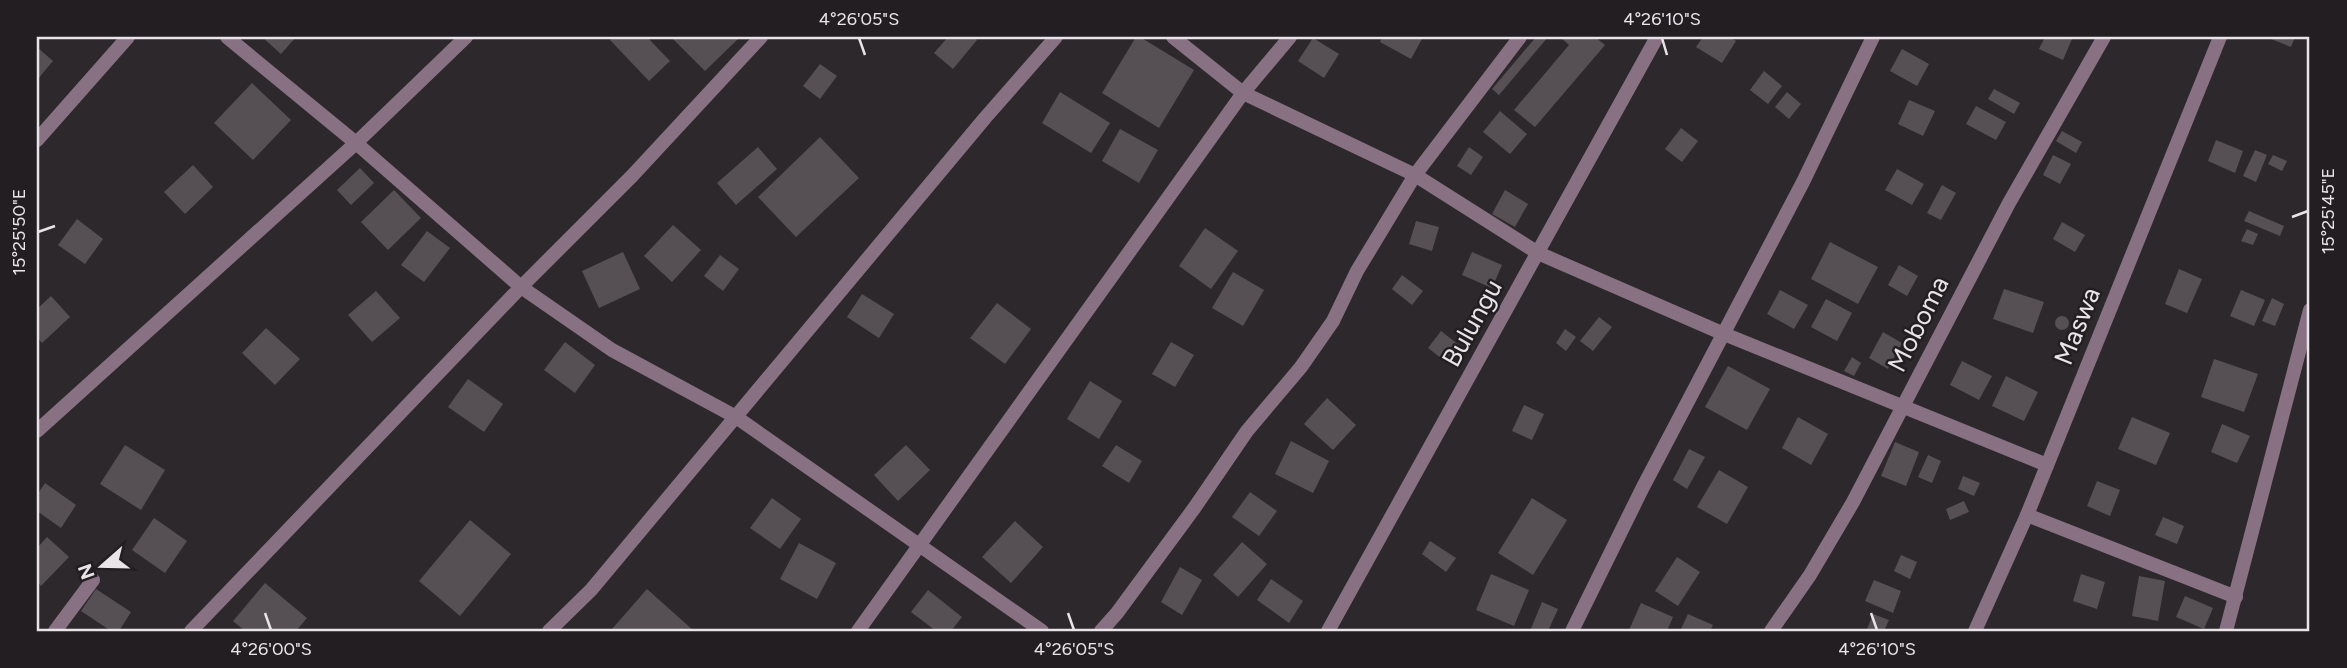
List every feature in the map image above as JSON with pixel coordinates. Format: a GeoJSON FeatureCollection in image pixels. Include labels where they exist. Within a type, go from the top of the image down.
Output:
{"type":"FeatureCollection","features":[{"type":"Feature","properties":{"kind":"street"},"geometry":{"type":"LineString","coordinates":[[37,140],[128,37]]}},
{"type":"Feature","properties":{"kind":"street"},"geometry":{"type":"LineString","coordinates":[[227,37],[356,142],[520,287],[612,350],[736,417],[1042,631]]}},
{"type":"Feature","properties":{"kind":"street"},"geometry":{"type":"LineString","coordinates":[[37,431],[356,142],[466,37]]}},
{"type":"Feature","properties":{"kind":"street"},"geometry":{"type":"LineString","coordinates":[[191,631],[520,287],[632,176],[761,37]]}},
{"type":"Feature","properties":{"kind":"street"},"geometry":{"type":"LineString","coordinates":[[549,631],[591,590],[985,118],[1056,37]]}},
{"type":"Feature","properties":{"kind":"street"},"geometry":{"type":"LineString","coordinates":[[1172,37],[1243,93],[1415,175],[1538,253],[1724,334],[2047,465]]}},
{"type":"Feature","properties":{"kind":"street"},"geometry":{"type":"LineString","coordinates":[[858,631],[1243,93],[1290,37]]}},
{"type":"Feature","properties":{"kind":"street"},"geometry":{"type":"LineString","coordinates":[[1101,631],[1117,613],[1247,431],[1301,367],[1325,333],[1357,271],[1415,175],[1520,37]]}},
{"type":"Feature","properties":{"kind":"street","name":"Bulungu"},"geometry":{"type":"LineString","coordinates":[[1328,631],[1657,37]]}},
{"type":"Feature","properties":{"kind":"street"},"geometry":{"type":"LineString","coordinates":[[1572,631],[1642,489],[1803,182],[1873,37]]}},
{"type":"Feature","properties":{"kind":"street","name":"Moboma"},"geometry":{"type":"LineString","coordinates":[[1771,631],[1810,575],[1853,502],[2009,203],[2104,37]]}},
{"type":"Feature","properties":{"kind":"street","name":"Maswa"},"geometry":{"type":"LineString","coordinates":[[1975,631],[2027,515],[2220,37]]}},
{"type":"Feature","properties":{"kind":"street"},"geometry":{"type":"LineString","coordinates":[[2226,631],[2310,310]]}},
{"type":"Feature","properties":{"kind":"street"},"geometry":{"type":"LineString","coordinates":[[2027,515],[2236,597]]}},
{"type":"Feature","properties":{"kind":"street"},"geometry":{"type":"LineString","coordinates":[[55,631],[93,580]]}},
{"type":"Feature","properties":{"kind":"building"},"geometry":{"type":"Polygon","coordinates":[[[262,37],[296,37],[281,54],[262,37]]]}},
{"type":"Feature","properties":{"kind":"building"},"geometry":{"type":"Polygon","coordinates":[[[614,37],[647,37],[670,61],[649,81],[610,40],[614,37]]]}},
{"type":"Feature","properties":{"kind":"building"},"geometry":{"type":"Polygon","coordinates":[[[671,37],[740,37],[705,71],[671,37]]]}},
{"type":"Feature","properties":{"kind":"building"},"geometry":{"type":"Polygon","coordinates":[[[948,37],[973,37],[977,40],[953,69],[934,53],[948,37]]]}},
{"type":"Feature","properties":{"kind":"building"},"geometry":{"type":"Polygon","coordinates":[[[1136,37],[1194,70],[1159,128],[1102,93],[1136,37]]]}},
{"type":"Feature","properties":{"kind":"building"},"geometry":{"type":"Polygon","coordinates":[[[1382,37],[1423,37],[1411,59],[1380,42],[1382,37]]]}},
{"type":"Feature","properties":{"kind":"building"},"geometry":{"type":"Polygon","coordinates":[[[1536,37],[1548,37],[1499,95],[1492,89],[1536,37]]]}},
{"type":"Feature","properties":{"kind":"building"},"geometry":{"type":"Polygon","coordinates":[[[1560,37],[1595,37],[1605,45],[1535,127],[1514,110],[1569,45],[1560,37]]]}},
{"type":"Feature","properties":{"kind":"building"},"geometry":{"type":"Polygon","coordinates":[[[1703,37],[1729,37],[1736,41],[1722,63],[1696,47],[1703,37]]]}},
{"type":"Feature","properties":{"kind":"building"},"geometry":{"type":"Polygon","coordinates":[[[2045,37],[2072,39],[2063,60],[2039,49],[2045,37]]]}},
{"type":"Feature","properties":{"kind":"building"},"geometry":{"type":"Polygon","coordinates":[[[2266,37],[2295,37],[2291,47],[2266,37]]]}},
{"type":"Feature","properties":{"kind":"building"},"geometry":{"type":"Polygon","coordinates":[[[1313,38],[1339,54],[1324,78],[1298,61],[1313,38]]]}},
{"type":"Feature","properties":{"kind":"building"},"geometry":{"type":"Polygon","coordinates":[[[37,47],[53,61],[37,80],[37,47]]]}},
{"type":"Feature","properties":{"kind":"building"},"geometry":{"type":"Polygon","coordinates":[[[1902,49],[1929,64],[1917,86],[1890,71],[1902,49]]]}},
{"type":"Feature","properties":{"kind":"building"},"geometry":{"type":"Polygon","coordinates":[[[820,64],[837,76],[820,99],[803,86],[820,64]]]}},
{"type":"Feature","properties":{"kind":"building"},"geometry":{"type":"Polygon","coordinates":[[[1764,71],[1782,86],[1768,104],[1750,90],[1764,71]]]}},
{"type":"Feature","properties":{"kind":"building"},"geometry":{"type":"Polygon","coordinates":[[[252,83],[291,120],[253,160],[214,123],[252,83]]]}},
{"type":"Feature","properties":{"kind":"building"},"geometry":{"type":"Polygon","coordinates":[[[1994,89],[2020,103],[2014,114],[1988,99],[1994,89]]]}},
{"type":"Feature","properties":{"kind":"building"},"geometry":{"type":"Polygon","coordinates":[[[1060,92],[1110,123],[1091,153],[1042,123],[1060,92]]]}},
{"type":"Feature","properties":{"kind":"building"},"geometry":{"type":"Polygon","coordinates":[[[1787,92],[1801,104],[1789,119],[1775,107],[1787,92]]]}},
{"type":"Feature","properties":{"kind":"building"},"geometry":{"type":"Polygon","coordinates":[[[1909,100],[1935,111],[1923,136],[1898,124],[1909,100]]]}},
{"type":"Feature","properties":{"kind":"building"},"geometry":{"type":"Polygon","coordinates":[[[1976,106],[2006,122],[1996,140],[1966,124],[1976,106]]]}},
{"type":"Feature","properties":{"kind":"building"},"geometry":{"type":"Polygon","coordinates":[[[1500,111],[1527,134],[1510,154],[1483,132],[1500,111]]]}},
{"type":"Feature","properties":{"kind":"building"},"geometry":{"type":"Polygon","coordinates":[[[1681,128],[1698,141],[1682,162],[1665,149],[1681,128]]]}},
{"type":"Feature","properties":{"kind":"building"},"geometry":{"type":"Polygon","coordinates":[[[1120,129],[1158,150],[1139,183],[1102,161],[1120,129]]]}},
{"type":"Feature","properties":{"kind":"building"},"geometry":{"type":"Polygon","coordinates":[[[2062,131],[2082,142],[2076,153],[2056,141],[2062,131]]]}},
{"type":"Feature","properties":{"kind":"building"},"geometry":{"type":"Polygon","coordinates":[[[820,137],[859,178],[796,237],[758,197],[820,137]]]}},
{"type":"Feature","properties":{"kind":"building"},"geometry":{"type":"Polygon","coordinates":[[[2216,140],[2243,151],[2235,173],[2208,161],[2216,140]]]}},
{"type":"Feature","properties":{"kind":"building"},"geometry":{"type":"Polygon","coordinates":[[[758,147],[777,169],[736,205],[717,183],[758,147]]]}},
{"type":"Feature","properties":{"kind":"building"},"geometry":{"type":"Polygon","coordinates":[[[1469,147],[1483,157],[1471,175],[1457,166],[1469,147]]]}},
{"type":"Feature","properties":{"kind":"building"},"geometry":{"type":"Polygon","coordinates":[[[2255,150],[2267,155],[2256,182],[2243,176],[2255,150]]]}},
{"type":"Feature","properties":{"kind":"building"},"geometry":{"type":"Polygon","coordinates":[[[2053,155],[2071,164],[2060,184],[2043,175],[2053,155]]]}},
{"type":"Feature","properties":{"kind":"building"},"geometry":{"type":"Polygon","coordinates":[[[2273,155],[2287,161],[2282,171],[2268,164],[2273,155]]]}},
{"type":"Feature","properties":{"kind":"building"},"geometry":{"type":"Polygon","coordinates":[[[193,165],[213,187],[185,214],[164,192],[193,165]]]}},
{"type":"Feature","properties":{"kind":"building"},"geometry":{"type":"Polygon","coordinates":[[[360,168],[374,183],[351,205],[337,190],[360,168]]]}},
{"type":"Feature","properties":{"kind":"building"},"geometry":{"type":"Polygon","coordinates":[[[1897,169],[1924,184],[1912,205],[1885,190],[1897,169]]]}},
{"type":"Feature","properties":{"kind":"building"},"geometry":{"type":"Polygon","coordinates":[[[1942,185],[1956,193],[1941,220],[1927,213],[1942,185]]]}},
{"type":"Feature","properties":{"kind":"building"},"geometry":{"type":"Polygon","coordinates":[[[394,190],[421,218],[388,250],[361,222],[394,190]]]}},
{"type":"Feature","properties":{"kind":"building"},"geometry":{"type":"Polygon","coordinates":[[[1505,190],[1528,204],[1515,227],[1492,214],[1505,190]]]}},
{"type":"Feature","properties":{"kind":"building"},"geometry":{"type":"Polygon","coordinates":[[[2249,211],[2284,226],[2280,236],[2244,221],[2249,211]]]}},
{"type":"Feature","properties":{"kind":"building"},"geometry":{"type":"Polygon","coordinates":[[[77,219],[103,239],[85,264],[58,245],[77,219]]]}},
{"type":"Feature","properties":{"kind":"building"},"geometry":{"type":"Polygon","coordinates":[[[1416,221],[1439,227],[1432,251],[1409,244],[1416,221]]]}},
{"type":"Feature","properties":{"kind":"building"},"geometry":{"type":"Polygon","coordinates":[[[2062,222],[2085,235],[2075,252],[2053,239],[2062,222]]]}},
{"type":"Feature","properties":{"kind":"building"},"geometry":{"type":"Polygon","coordinates":[[[673,225],[701,250],[672,282],[644,256],[673,225]]]}},
{"type":"Feature","properties":{"kind":"building"},"geometry":{"type":"Polygon","coordinates":[[[1205,228],[1238,251],[1211,289],[1179,266],[1205,228]]]}},
{"type":"Feature","properties":{"kind":"building"},"geometry":{"type":"Polygon","coordinates":[[[2247,229],[2258,234],[2253,245],[2241,241],[2247,229]]]}},
{"type":"Feature","properties":{"kind":"building"},"geometry":{"type":"Polygon","coordinates":[[[427,231],[450,248],[424,282],[401,265],[427,231]]]}},
{"type":"Feature","properties":{"kind":"building"},"geometry":{"type":"Polygon","coordinates":[[[1830,242],[1878,267],[1858,304],[1811,279],[1830,242]]]}},
{"type":"Feature","properties":{"kind":"building"},"geometry":{"type":"Polygon","coordinates":[[[623,252],[640,289],[599,308],[582,271],[623,252]]]}},
{"type":"Feature","properties":{"kind":"building"},"geometry":{"type":"Polygon","coordinates":[[[1472,252],[1502,265],[1492,288],[1462,275],[1472,252]]]}},
{"type":"Feature","properties":{"kind":"building"},"geometry":{"type":"Polygon","coordinates":[[[720,255],[739,269],[723,291],[704,276],[720,255]]]}},
{"type":"Feature","properties":{"kind":"building"},"geometry":{"type":"Polygon","coordinates":[[[1899,265],[1918,276],[1907,296],[1888,285],[1899,265]]]}},
{"type":"Feature","properties":{"kind":"building"},"geometry":{"type":"Polygon","coordinates":[[[2179,269],[2202,279],[2187,313],[2165,304],[2179,269]]]}},
{"type":"Feature","properties":{"kind":"building"},"geometry":{"type":"Polygon","coordinates":[[[1233,272],[1264,290],[1243,326],[1212,308],[1233,272]]]}},
{"type":"Feature","properties":{"kind":"building"},"geometry":{"type":"Polygon","coordinates":[[[1402,275],[1423,291],[1412,305],[1392,289],[1402,275]]]}},
{"type":"Feature","properties":{"kind":"building"},"geometry":{"type":"Polygon","coordinates":[[[2004,289],[2044,302],[2033,333],[1993,319],[2004,289]]]}},
{"type":"Feature","properties":{"kind":"building"},"geometry":{"type":"Polygon","coordinates":[[[1780,290],[1808,305],[1794,329],[1767,314],[1780,290]]]}},
{"type":"Feature","properties":{"kind":"building"},"geometry":{"type":"Polygon","coordinates":[[[2241,290],[2265,300],[2254,326],[2230,316],[2241,290]]]}},
{"type":"Feature","properties":{"kind":"building"},"geometry":{"type":"Polygon","coordinates":[[[376,291],[400,318],[372,342],[348,315],[376,291]]]}},
{"type":"Feature","properties":{"kind":"building"},"geometry":{"type":"Polygon","coordinates":[[[862,294],[894,314],[879,338],[847,317],[862,294]]]}},
{"type":"Feature","properties":{"kind":"building"},"geometry":{"type":"Polygon","coordinates":[[[51,296],[70,317],[42,343],[37,337],[37,309],[51,296]]]}},
{"type":"Feature","properties":{"kind":"building"},"geometry":{"type":"Polygon","coordinates":[[[2272,298],[2284,304],[2275,326],[2262,321],[2272,298]]]}},
{"type":"Feature","properties":{"kind":"building"},"geometry":{"type":"Polygon","coordinates":[[[1826,299],[1852,313],[1837,341],[1811,327],[1826,299]]]}},
{"type":"Feature","properties":{"kind":"building"},"geometry":{"type":"Polygon","coordinates":[[[997,303],[1031,329],[1005,364],[970,338],[997,303]]]}},
{"type":"Feature","properties":{"kind":"building"},"geometry":{"type":"Polygon","coordinates":[[[2059,316],[2065,316],[2069,323],[2065,330],[2059,330],[2055,326],[2055,320],[2059,316]]]}},
{"type":"Feature","properties":{"kind":"building"},"geometry":{"type":"Polygon","coordinates":[[[1599,317],[1612,327],[1593,351],[1580,341],[1599,317]]]}},
{"type":"Feature","properties":{"kind":"building"},"geometry":{"type":"Polygon","coordinates":[[[266,328],[300,359],[275,385],[242,353],[266,328]]]}},
{"type":"Feature","properties":{"kind":"building"},"geometry":{"type":"Polygon","coordinates":[[[1565,329],[1576,337],[1566,351],[1556,343],[1565,329]]]}},
{"type":"Feature","properties":{"kind":"building"},"geometry":{"type":"Polygon","coordinates":[[[1441,331],[1459,345],[1446,362],[1428,348],[1441,331]]]}},
{"type":"Feature","properties":{"kind":"building"},"geometry":{"type":"Polygon","coordinates":[[[1883,332],[1902,343],[1888,369],[1869,358],[1883,332]]]}},
{"type":"Feature","properties":{"kind":"building"},"geometry":{"type":"Polygon","coordinates":[[[565,342],[595,365],[575,393],[544,370],[565,342]]]}},
{"type":"Feature","properties":{"kind":"building"},"geometry":{"type":"Polygon","coordinates":[[[1171,342],[1194,355],[1175,387],[1152,374],[1171,342]]]}},
{"type":"Feature","properties":{"kind":"building"},"geometry":{"type":"Polygon","coordinates":[[[1852,357],[1861,363],[1854,376],[1844,371],[1852,357]]]}},
{"type":"Feature","properties":{"kind":"building"},"geometry":{"type":"Polygon","coordinates":[[[2214,359],[2258,374],[2244,412],[2201,397],[2214,359]]]}},
{"type":"Feature","properties":{"kind":"building"},"geometry":{"type":"Polygon","coordinates":[[[1962,361],[1992,376],[1979,400],[1950,385],[1962,361]]]}},
{"type":"Feature","properties":{"kind":"building"},"geometry":{"type":"Polygon","coordinates":[[[1728,366],[1770,389],[1747,430],[1705,407],[1728,366]]]}},
{"type":"Feature","properties":{"kind":"building"},"geometry":{"type":"Polygon","coordinates":[[[2006,376],[2038,392],[2024,421],[1992,406],[2006,376]]]}},
{"type":"Feature","properties":{"kind":"building"},"geometry":{"type":"Polygon","coordinates":[[[468,379],[503,404],[484,432],[448,407],[468,379]]]}},
{"type":"Feature","properties":{"kind":"building"},"geometry":{"type":"Polygon","coordinates":[[[1090,381],[1122,401],[1099,439],[1067,419],[1090,381]]]}},
{"type":"Feature","properties":{"kind":"building"},"geometry":{"type":"Polygon","coordinates":[[[1327,398],[1356,425],[1333,450],[1304,424],[1327,398]]]}},
{"type":"Feature","properties":{"kind":"building"},"geometry":{"type":"Polygon","coordinates":[[[1524,405],[1544,414],[1532,440],[1512,431],[1524,405]]]}},
{"type":"Feature","properties":{"kind":"building"},"geometry":{"type":"Polygon","coordinates":[[[1798,417],[1828,434],[1811,465],[1782,448],[1798,417]]]}},
{"type":"Feature","properties":{"kind":"building"},"geometry":{"type":"Polygon","coordinates":[[[2132,417],[2170,433],[2156,465],[2118,449],[2132,417]]]}},
{"type":"Feature","properties":{"kind":"building"},"geometry":{"type":"Polygon","coordinates":[[[2222,424],[2250,436],[2237,463],[2211,452],[2222,424]]]}},
{"type":"Feature","properties":{"kind":"building"},"geometry":{"type":"Polygon","coordinates":[[[1291,441],[1329,461],[1313,493],[1275,474],[1291,441]]]}},
{"type":"Feature","properties":{"kind":"building"},"geometry":{"type":"Polygon","coordinates":[[[1895,442],[1919,452],[1906,486],[1881,476],[1895,442]]]}},
{"type":"Feature","properties":{"kind":"building"},"geometry":{"type":"Polygon","coordinates":[[[125,445],[165,470],[141,510],[100,484],[125,445]]]}},
{"type":"Feature","properties":{"kind":"building"},"geometry":{"type":"Polygon","coordinates":[[[906,445],[930,470],[898,501],[874,475],[906,445]]]}},
{"type":"Feature","properties":{"kind":"building"},"geometry":{"type":"Polygon","coordinates":[[[1116,445],[1142,461],[1129,483],[1102,466],[1116,445]]]}},
{"type":"Feature","properties":{"kind":"building"},"geometry":{"type":"Polygon","coordinates":[[[1689,449],[1705,457],[1687,489],[1673,480],[1689,449]]]}},
{"type":"Feature","properties":{"kind":"building"},"geometry":{"type":"Polygon","coordinates":[[[1928,455],[1941,461],[1932,483],[1918,477],[1928,455]]]}},
{"type":"Feature","properties":{"kind":"building"},"geometry":{"type":"Polygon","coordinates":[[[1719,470],[1748,487],[1727,524],[1697,507],[1719,470]]]}},
{"type":"Feature","properties":{"kind":"building"},"geometry":{"type":"Polygon","coordinates":[[[1963,476],[1980,483],[1974,496],[1958,489],[1963,476]]]}},
{"type":"Feature","properties":{"kind":"building"},"geometry":{"type":"Polygon","coordinates":[[[2097,481],[2120,490],[2110,516],[2087,506],[2097,481]]]}},
{"type":"Feature","properties":{"kind":"building"},"geometry":{"type":"Polygon","coordinates":[[[45,483],[76,505],[61,528],[37,511],[37,495],[45,483]]]}},
{"type":"Feature","properties":{"kind":"building"},"geometry":{"type":"Polygon","coordinates":[[[1250,492],[1277,511],[1259,536],[1232,517],[1250,492]]]}},
{"type":"Feature","properties":{"kind":"building"},"geometry":{"type":"Polygon","coordinates":[[[772,498],[801,519],[780,549],[750,528],[772,498]]]}},
{"type":"Feature","properties":{"kind":"building"},"geometry":{"type":"Polygon","coordinates":[[[1532,498],[1567,520],[1533,575],[1498,553],[1532,498]]]}},
{"type":"Feature","properties":{"kind":"building"},"geometry":{"type":"Polygon","coordinates":[[[1964,501],[1969,512],[1950,520],[1946,509],[1964,501]]]}},
{"type":"Feature","properties":{"kind":"building"},"geometry":{"type":"Polygon","coordinates":[[[2163,517],[2184,526],[2177,544],[2155,535],[2163,517]]]}},
{"type":"Feature","properties":{"kind":"building"},"geometry":{"type":"Polygon","coordinates":[[[154,518],[187,541],[165,573],[132,550],[154,518]]]}},
{"type":"Feature","properties":{"kind":"building"},"geometry":{"type":"Polygon","coordinates":[[[470,520],[511,554],[460,616],[419,581],[470,520]]]}},
{"type":"Feature","properties":{"kind":"building"},"geometry":{"type":"Polygon","coordinates":[[[1015,521],[1043,547],[1011,583],[982,557],[1015,521]]]}},
{"type":"Feature","properties":{"kind":"building"},"geometry":{"type":"Polygon","coordinates":[[[47,537],[69,557],[41,586],[37,581],[37,548],[47,537]]]}},
{"type":"Feature","properties":{"kind":"building"},"geometry":{"type":"Polygon","coordinates":[[[1430,541],[1456,558],[1446,572],[1422,554],[1430,541]]]}},
{"type":"Feature","properties":{"kind":"building"},"geometry":{"type":"Polygon","coordinates":[[[1242,542],[1267,564],[1238,597],[1213,575],[1242,542]]]}},
{"type":"Feature","properties":{"kind":"building"},"geometry":{"type":"Polygon","coordinates":[[[799,543],[836,563],[817,599],[780,579],[799,543]]]}},
{"type":"Feature","properties":{"kind":"building"},"geometry":{"type":"Polygon","coordinates":[[[1901,555],[1917,562],[1910,579],[1894,571],[1901,555]]]}},
{"type":"Feature","properties":{"kind":"building"},"geometry":{"type":"Polygon","coordinates":[[[1677,557],[1700,572],[1678,606],[1655,591],[1677,557]]]}},
{"type":"Feature","properties":{"kind":"building"},"geometry":{"type":"Polygon","coordinates":[[[1180,567],[1202,580],[1182,615],[1161,602],[1180,567]]]}},
{"type":"Feature","properties":{"kind":"building"},"geometry":{"type":"Polygon","coordinates":[[[1491,574],[1529,590],[1514,626],[1476,610],[1491,574]]]}},
{"type":"Feature","properties":{"kind":"building"},"geometry":{"type":"Polygon","coordinates":[[[2081,574],[2105,582],[2097,609],[2073,601],[2081,574]]]}},
{"type":"Feature","properties":{"kind":"building"},"geometry":{"type":"Polygon","coordinates":[[[2139,576],[2165,581],[2158,621],[2132,616],[2139,576]]]}},
{"type":"Feature","properties":{"kind":"building"},"geometry":{"type":"Polygon","coordinates":[[[1271,579],[1303,601],[1289,623],[1257,600],[1271,579]]]}},
{"type":"Feature","properties":{"kind":"building"},"geometry":{"type":"Polygon","coordinates":[[[1874,580],[1901,591],[1893,613],[1865,601],[1874,580]]]}},
{"type":"Feature","properties":{"kind":"building"},"geometry":{"type":"Polygon","coordinates":[[[265,583],[307,618],[296,631],[245,631],[233,621],[265,583]]]}},
{"type":"Feature","properties":{"kind":"building"},"geometry":{"type":"Polygon","coordinates":[[[96,589],[131,612],[119,631],[111,631],[81,611],[96,589]]]}},
{"type":"Feature","properties":{"kind":"building"},"geometry":{"type":"Polygon","coordinates":[[[647,589],[694,631],[614,631],[612,629],[647,589]]]}},
{"type":"Feature","properties":{"kind":"building"},"geometry":{"type":"Polygon","coordinates":[[[928,590],[962,617],[951,631],[936,631],[911,612],[928,590]]]}},
{"type":"Feature","properties":{"kind":"building"},"geometry":{"type":"Polygon","coordinates":[[[2185,596],[2213,608],[2204,629],[2176,617],[2185,596]]]}},
{"type":"Feature","properties":{"kind":"building"},"geometry":{"type":"Polygon","coordinates":[[[1542,602],[1558,609],[1548,631],[1530,631],[1542,602]]]}},
{"type":"Feature","properties":{"kind":"building"},"geometry":{"type":"Polygon","coordinates":[[[1641,603],[1673,617],[1667,631],[1629,630],[1641,603]]]}},
{"type":"Feature","properties":{"kind":"building"},"geometry":{"type":"Polygon","coordinates":[[[1688,614],[1713,625],[1710,631],[1680,631],[1688,614]]]}},
{"type":"Feature","properties":{"kind":"building"},"geometry":{"type":"Polygon","coordinates":[[[1873,614],[1889,620],[1884,631],[1867,629],[1873,614]]]}}]}
